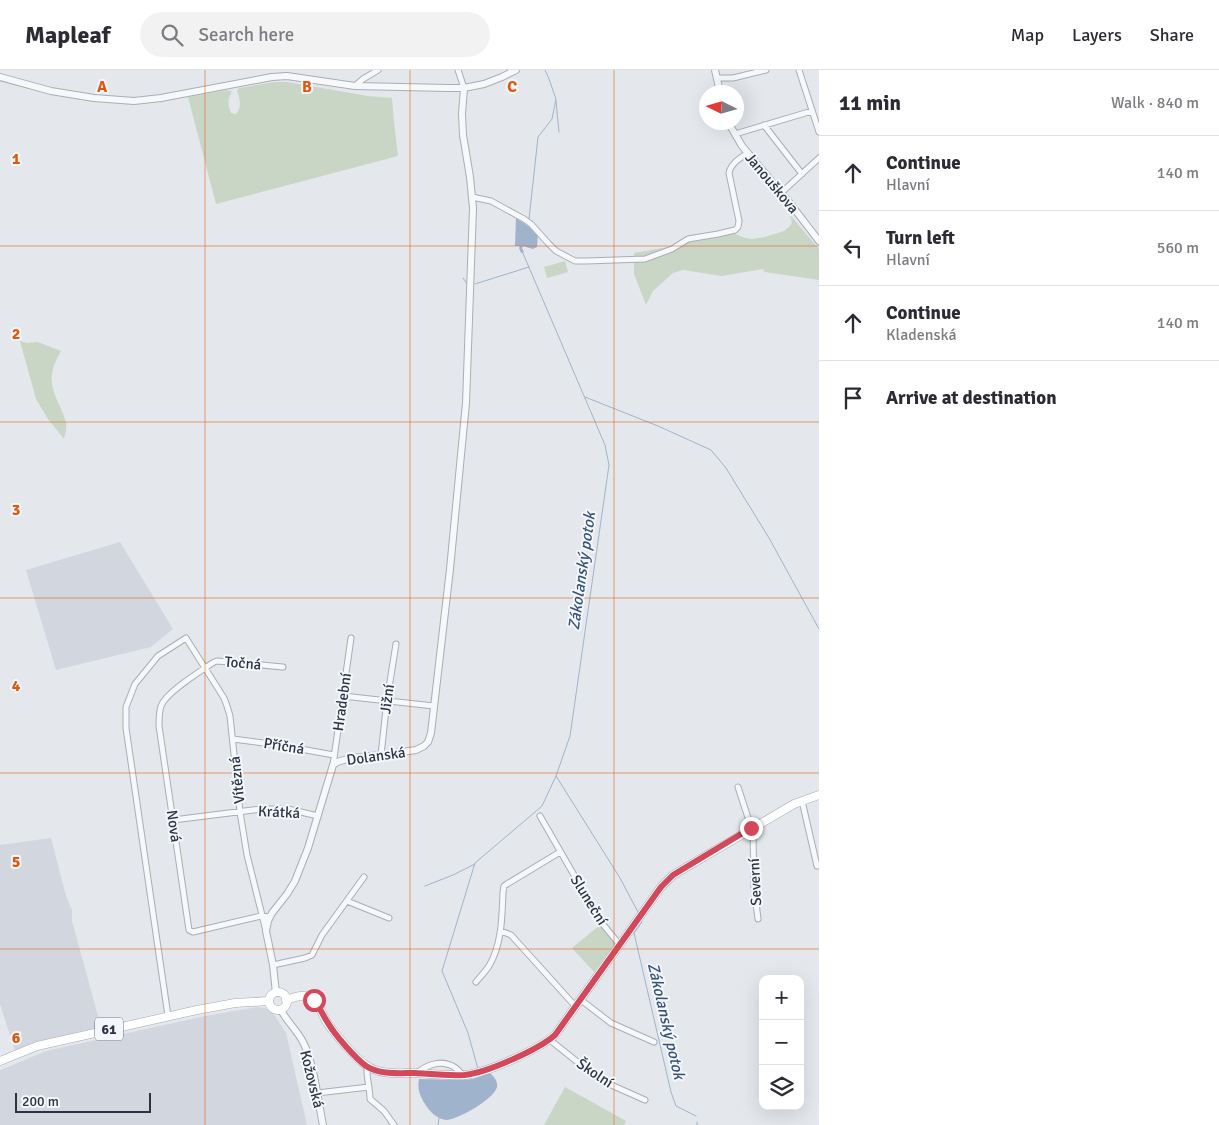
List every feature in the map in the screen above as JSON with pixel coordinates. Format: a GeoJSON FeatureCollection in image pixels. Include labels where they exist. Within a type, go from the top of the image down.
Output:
{"type":"FeatureCollection","features":[{"type":"Feature","properties":{"kind":"main road"},"geometry":{"type":"LineString","coordinates":[[286,1000],[306,996],[314,1000],[334,1032],[360,1061],[367,1066],[384,1072],[463,1075],[479,1072],[550,1040],[560,1029],[661,887],[668,880],[751,828],[802,801],[819,795]]}},
{"type":"Feature","properties":{"kind":"main road"},"geometry":{"type":"LineString","coordinates":[[276,993],[283,994],[286,1000],[286,1005],[281,1010],[274,1009],[269,1002],[271,996],[276,993]]}},
{"type":"Feature","properties":{"kind":"main road","name":"61"},"geometry":{"type":"LineString","coordinates":[[0,1061],[37,1046],[168,1016],[235,1003],[269,1002]]}},
{"type":"Feature","properties":{"kind":"street"},"geometry":{"type":"LineString","coordinates":[[355,86],[363,78],[378,70]]}},
{"type":"Feature","properties":{"kind":"street"},"geometry":{"type":"LineString","coordinates":[[458,70],[464,88]]}},
{"type":"Feature","properties":{"kind":"street"},"geometry":{"type":"LineString","coordinates":[[0,78],[51,91],[94,98],[134,101],[287,76],[355,86],[464,88],[493,81],[516,70]]}},
{"type":"Feature","properties":{"kind":"street"},"geometry":{"type":"LineString","coordinates":[[715,70],[718,85]]}},
{"type":"Feature","properties":{"kind":"street"},"geometry":{"type":"LineString","coordinates":[[717,78],[733,78],[766,70]]}},
{"type":"Feature","properties":{"kind":"street"},"geometry":{"type":"LineString","coordinates":[[799,70],[819,132]]}},
{"type":"Feature","properties":{"kind":"street","name":"Dolanská"},"geometry":{"type":"LineString","coordinates":[[276,993],[266,931],[270,917],[295,881],[308,848],[333,765],[336,762],[351,758],[416,750],[428,742],[431,733],[450,569],[466,403],[472,197],[463,135],[464,88]]}},
{"type":"Feature","properties":{"kind":"street"},"geometry":{"type":"LineString","coordinates":[[735,134],[812,111]]}},
{"type":"Feature","properties":{"kind":"street"},"geometry":{"type":"LineString","coordinates":[[764,125],[802,174]]}},
{"type":"Feature","properties":{"kind":"street","name":"Janouškova"},"geometry":{"type":"LineString","coordinates":[[733,130],[748,153],[819,240]]}},
{"type":"Feature","properties":{"kind":"street"},"geometry":{"type":"LineString","coordinates":[[472,197],[491,201],[524,219],[556,250],[575,261],[645,259],[672,249],[688,239],[735,230],[738,227],[739,221],[729,172],[733,165],[748,153]]}},
{"type":"Feature","properties":{"kind":"street"},"geometry":{"type":"LineString","coordinates":[[781,193],[819,158]]}},
{"type":"Feature","properties":{"kind":"street","name":"Vítězná"},"geometry":{"type":"LineString","coordinates":[[168,1016],[126,728],[126,707],[135,684],[158,656],[186,638],[224,698],[227,706],[247,855],[266,931]]}},
{"type":"Feature","properties":{"kind":"street","name":"Hradební"},"geometry":{"type":"LineString","coordinates":[[333,765],[351,638]]}},
{"type":"Feature","properties":{"kind":"street","name":"Jižní"},"geometry":{"type":"LineString","coordinates":[[381,755],[396,644]]}},
{"type":"Feature","properties":{"kind":"street","name":"Točná"},"geometry":{"type":"LineString","coordinates":[[205,669],[217,661],[283,667]]}},
{"type":"Feature","properties":{"kind":"street","name":"Nová"},"geometry":{"type":"LineString","coordinates":[[205,669],[167,696],[160,711],[159,726],[189,930],[193,932],[262,916]]}},
{"type":"Feature","properties":{"kind":"street"},"geometry":{"type":"LineString","coordinates":[[343,696],[434,706]]}},
{"type":"Feature","properties":{"kind":"street","name":"Příčná"},"geometry":{"type":"LineString","coordinates":[[232,739],[334,755]]}},
{"type":"Feature","properties":{"kind":"street","name":"Severní"},"geometry":{"type":"LineString","coordinates":[[738,787],[753,833],[754,887],[758,919]]}},
{"type":"Feature","properties":{"kind":"street"},"geometry":{"type":"LineString","coordinates":[[802,801],[817,866]]}},
{"type":"Feature","properties":{"kind":"street","name":"Krátká"},"geometry":{"type":"LineString","coordinates":[[173,820],[262,809],[288,809],[318,816]]}},
{"type":"Feature","properties":{"kind":"street","name":"Sluneční"},"geometry":{"type":"LineString","coordinates":[[540,816],[601,922],[620,945]]}},
{"type":"Feature","properties":{"kind":"street"},"geometry":{"type":"LineString","coordinates":[[476,982],[488,967],[496,951],[501,931],[504,886],[560,852]]}},
{"type":"Feature","properties":{"kind":"street"},"geometry":{"type":"LineString","coordinates":[[273,965],[312,955],[322,935],[364,877]]}},
{"type":"Feature","properties":{"kind":"street"},"geometry":{"type":"LineString","coordinates":[[347,901],[389,918]]}},
{"type":"Feature","properties":{"kind":"street"},"geometry":{"type":"LineString","coordinates":[[262,916],[270,917]]}},
{"type":"Feature","properties":{"kind":"street"},"geometry":{"type":"LineString","coordinates":[[501,931],[511,935],[578,1003],[611,1024],[654,1042]]}},
{"type":"Feature","properties":{"kind":"street","name":"Kožovská"},"geometry":{"type":"LineString","coordinates":[[281,1010],[305,1045],[323,1125]]}},
{"type":"Feature","properties":{"kind":"street","name":"Školní"},"geometry":{"type":"LineString","coordinates":[[550,1040],[600,1080],[645,1100]]}},
{"type":"Feature","properties":{"kind":"street"},"geometry":{"type":"LineString","coordinates":[[417,1073],[423,1068],[440,1063],[451,1065],[463,1075]]}},
{"type":"Feature","properties":{"kind":"street"},"geometry":{"type":"LineString","coordinates":[[367,1066],[366,1076],[370,1099],[384,1111],[394,1125]]}},
{"type":"Feature","properties":{"kind":"street"},"geometry":{"type":"LineString","coordinates":[[317,1093],[369,1087]]}},
{"type":"Feature","properties":{"kind":"shaded area"},"geometry":{"type":"Polygon","coordinates":[[[120,542],[173,629],[151,647],[56,670],[26,570],[120,542]]]}},
{"type":"Feature","properties":{"kind":"shaded area"},"geometry":{"type":"Polygon","coordinates":[[[51,838],[66,896],[72,910],[72,921],[101,1027],[34,1042],[15,1051],[0,1004],[0,845],[51,838]]]}},
{"type":"Feature","properties":{"kind":"shaded area"},"geometry":{"type":"Polygon","coordinates":[[[257,1007],[265,1008],[273,1013],[286,1033],[307,1125],[0,1125],[0,1070],[46,1051],[205,1016],[257,1007]]]}},
{"type":"Feature","properties":{"kind":"green space"},"geometry":{"type":"Polygon","coordinates":[[[274,82],[287,82],[368,96],[392,98],[398,156],[216,204],[188,97],[226,90],[232,91],[229,107],[231,113],[236,114],[240,106],[237,91],[239,88],[274,82]]]}},
{"type":"Feature","properties":{"kind":"green space"},"geometry":{"type":"Polygon","coordinates":[[[790,215],[819,249],[819,280],[765,272],[763,269],[722,276],[683,270],[673,273],[653,291],[646,305],[634,274],[634,253],[674,246],[686,239],[733,233],[752,239],[765,237],[784,231],[790,226],[792,223],[790,215]]]}},
{"type":"Feature","properties":{"kind":"green space"},"geometry":{"type":"Polygon","coordinates":[[[565,261],[568,272],[547,278],[544,267],[565,261]]]}},
{"type":"Feature","properties":{"kind":"green space"},"geometry":{"type":"Polygon","coordinates":[[[20,341],[27,343],[38,342],[61,351],[54,364],[52,384],[66,423],[64,439],[48,419],[36,399],[20,341]]]}},
{"type":"Feature","properties":{"kind":"green space"},"geometry":{"type":"Polygon","coordinates":[[[600,925],[615,944],[594,972],[572,948],[600,925]]]}},
{"type":"Feature","properties":{"kind":"green space"},"geometry":{"type":"Polygon","coordinates":[[[565,1087],[626,1121],[624,1125],[544,1125],[565,1087]]]}},
{"type":"Feature","properties":{"kind":"water"},"geometry":{"type":"Polygon","coordinates":[[[516,218],[538,233],[537,247],[533,249],[523,246],[524,252],[521,253],[520,246],[515,246],[516,218]]]}},
{"type":"Feature","properties":{"kind":"water"},"geometry":{"type":"Polygon","coordinates":[[[490,1073],[497,1083],[497,1087],[490,1097],[475,1108],[452,1119],[444,1120],[434,1115],[419,1092],[419,1079],[463,1080],[490,1073]]]}},
{"type":"Feature","properties":{"kind":"waterway","name":"Zákolanský potok"},"geometry":{"type":"LineString","coordinates":[[529,219],[538,137],[552,119],[556,99],[545,70]]}},
{"type":"Feature","properties":{"kind":"waterway"},"geometry":{"type":"LineString","coordinates":[[556,101],[559,132]]}},
{"type":"Feature","properties":{"kind":"waterway","name":"Zákolanský potok"},"geometry":{"type":"LineString","coordinates":[[522,251],[605,445],[609,465],[570,736],[556,776],[620,878],[638,912]]}},
{"type":"Feature","properties":{"kind":"waterway"},"geometry":{"type":"LineString","coordinates":[[475,284],[529,267]]}},
{"type":"Feature","properties":{"kind":"waterway"},"geometry":{"type":"LineString","coordinates":[[463,278],[467,284]]}},
{"type":"Feature","properties":{"kind":"waterway"},"geometry":{"type":"LineString","coordinates":[[585,397],[658,426],[711,450],[726,468],[769,538],[819,629]]}},
{"type":"Feature","properties":{"kind":"waterway"},"geometry":{"type":"LineString","coordinates":[[478,1069],[468,1033],[442,971],[475,863],[542,806],[556,776]]}},
{"type":"Feature","properties":{"kind":"waterway"},"geometry":{"type":"LineString","coordinates":[[425,886],[475,864]]}},
{"type":"Feature","properties":{"kind":"waterway","name":"Zákolanský potok"},"geometry":{"type":"LineString","coordinates":[[642,922],[634,933],[671,1092],[676,1106],[696,1116]]}},
{"type":"Feature","properties":{"kind":"waterway"},"geometry":{"type":"LineString","coordinates":[[438,1125],[439,1118]]}},
{"type":"Feature","properties":{"kind":"route"},"geometry":{"type":"LineString","coordinates":[[314,1000],[334,1032],[360,1061],[374,1070],[391,1073],[463,1075],[502,1064],[540,1046],[555,1035],[661,887],[673,875],[751,828]]}}]}
